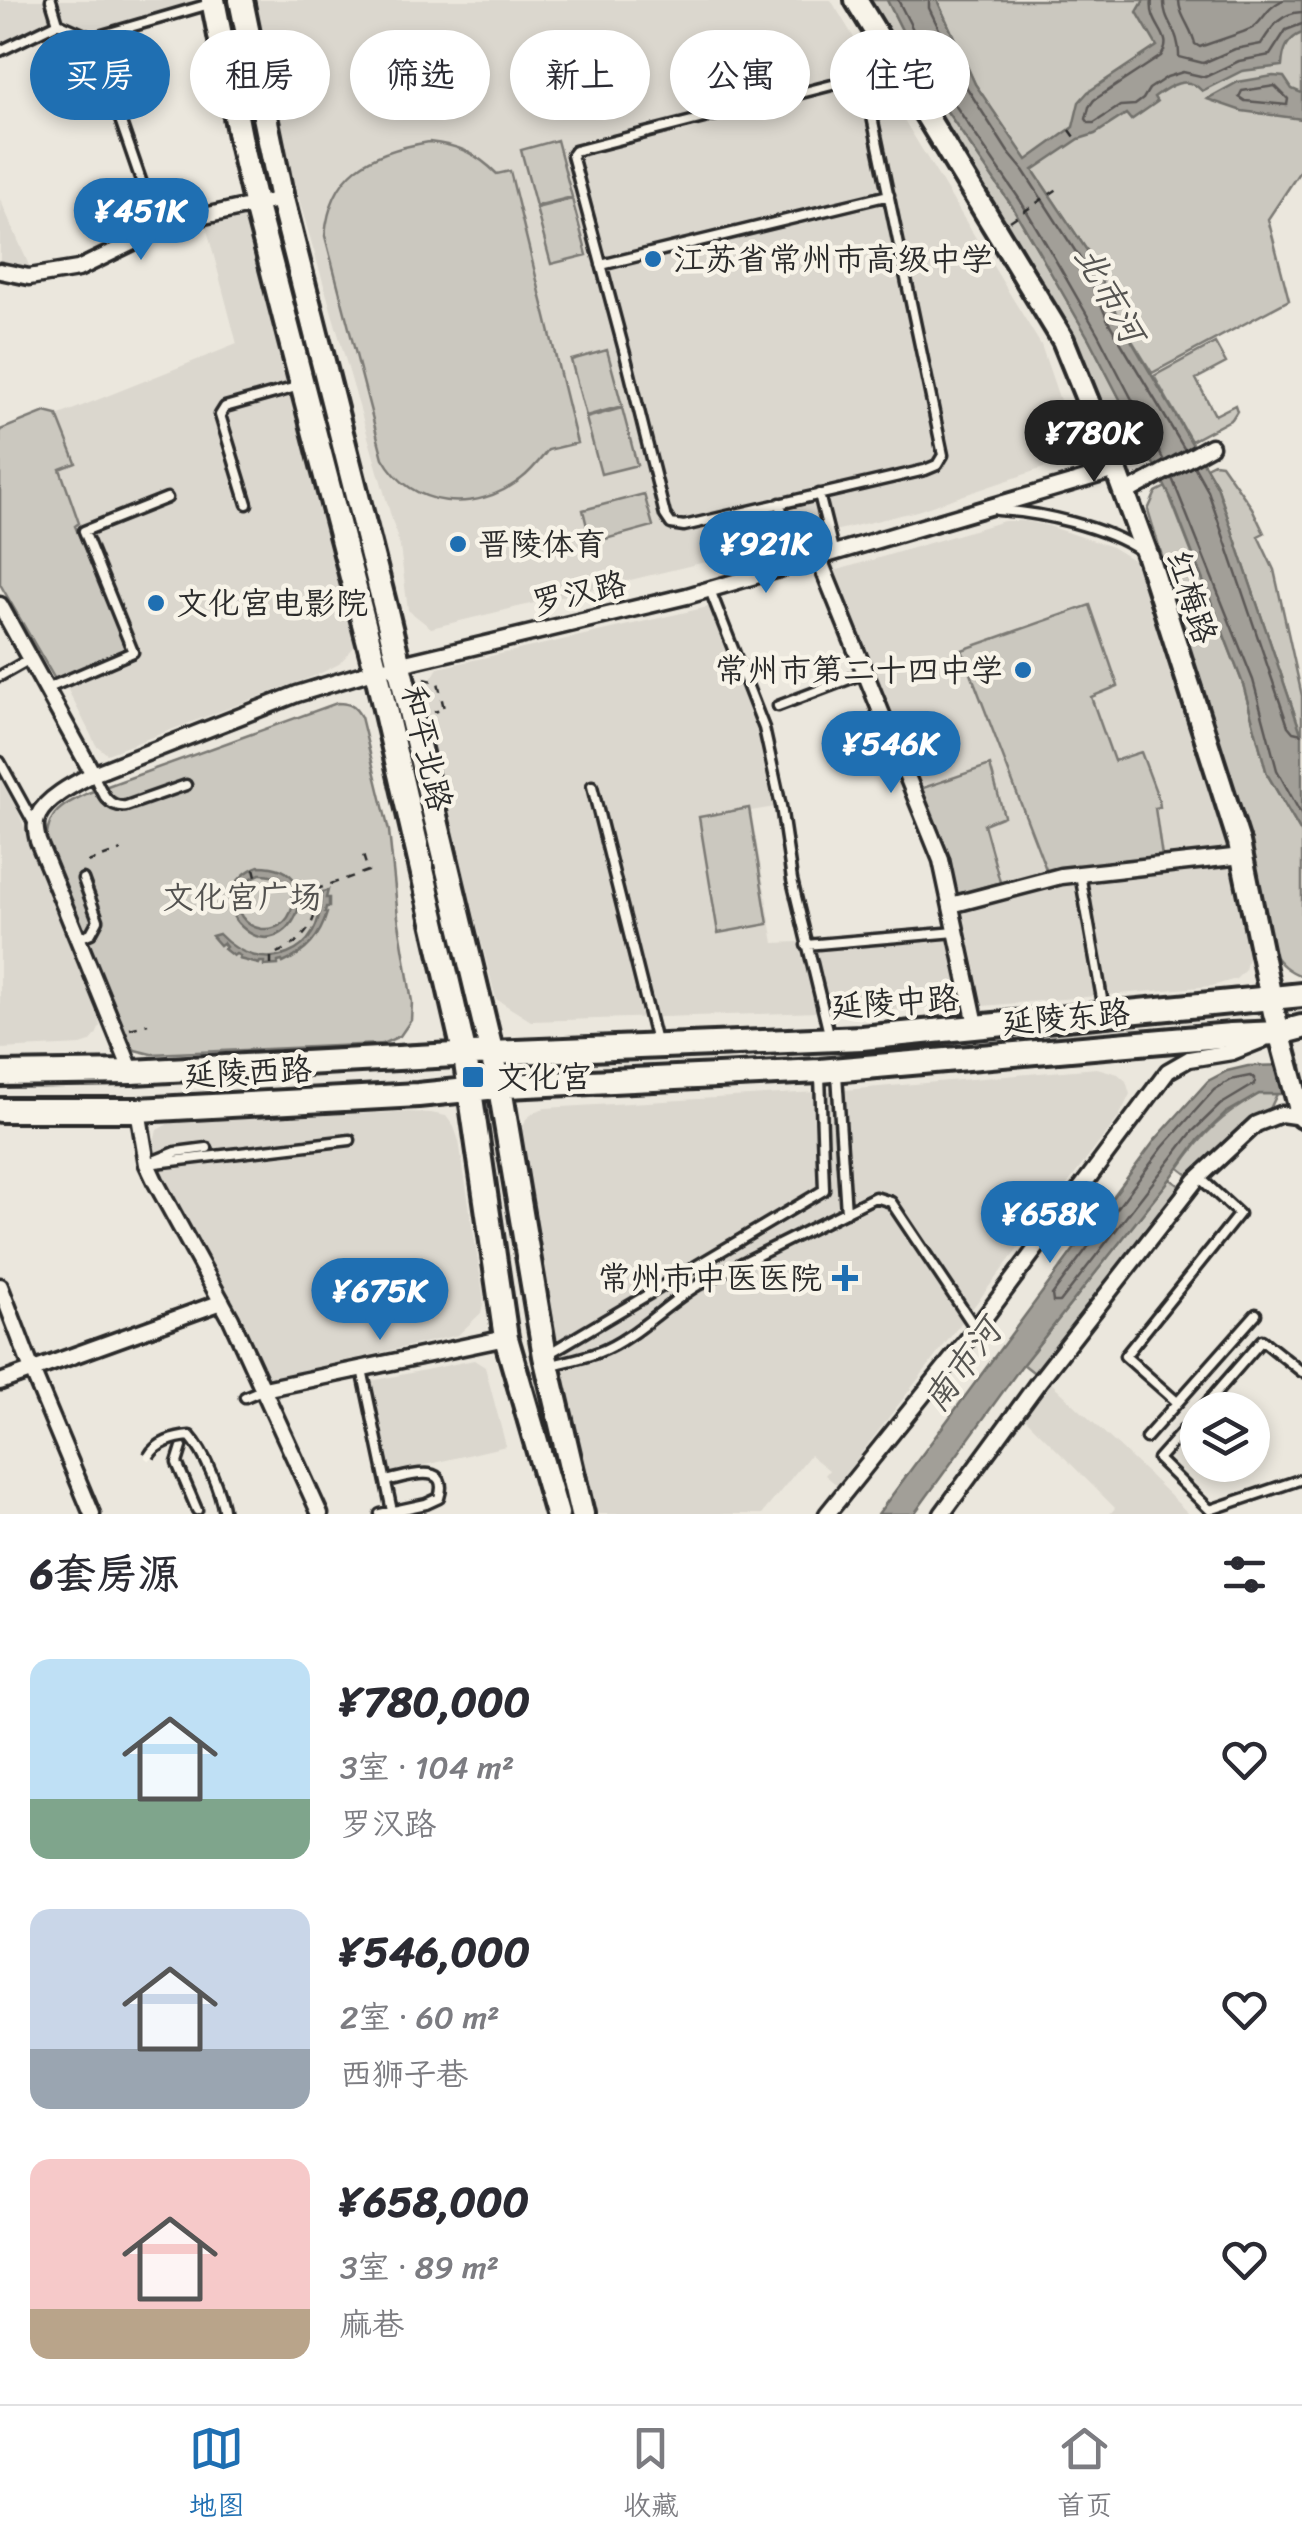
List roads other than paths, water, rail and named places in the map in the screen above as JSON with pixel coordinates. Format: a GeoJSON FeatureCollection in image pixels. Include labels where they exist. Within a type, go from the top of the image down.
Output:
{"type":"FeatureCollection","features":[{"type":"Feature","properties":{"kind":"main road","name":"和平北路"},"geometry":{"type":"LineString","coordinates":[[240,0],[387,667],[465,1056],[506,1338],[556,1514]]}},
{"type":"Feature","properties":{"kind":"main road","name":"和平北路"},"geometry":{"type":"LineString","coordinates":[[213,1],[242,148],[302,385],[387,667],[492,1053],[546,1361],[582,1514]]}},
{"type":"Feature","properties":{"kind":"main road","name":"延陵中路"},"geometry":{"type":"LineString","coordinates":[[492,1053],[831,1040],[1302,995]]}},
{"type":"Feature","properties":{"kind":"main road","name":"延陵东路"},"geometry":{"type":"LineString","coordinates":[[500,1088],[828,1070],[1290,1030]]}},
{"type":"Feature","properties":{"kind":"main road","name":"延陵西路"},"geometry":{"type":"LineString","coordinates":[[0,1074],[132,1072],[492,1053]]}},
{"type":"Feature","properties":{"kind":"main road","name":"延陵西路"},"geometry":{"type":"LineString","coordinates":[[0,1110],[138,1110],[500,1088]]}},
{"type":"Feature","properties":{"kind":"street","name":"红梅路"},"geometry":{"type":"LineString","coordinates":[[856,0],[1063,340],[1116,470],[1148,557],[1242,856],[1272,996],[1290,1030],[1286,1060],[1300,1111]]}},
{"type":"Feature","properties":{"kind":"street"},"geometry":{"type":"LineString","coordinates":[[0,272],[29,277],[78,269],[172,224],[282,199]]}},
{"type":"Feature","properties":{"kind":"street"},"geometry":{"type":"LineString","coordinates":[[1131,490],[1212,446]]}},
{"type":"Feature","properties":{"kind":"street","name":"罗汉路"},"geometry":{"type":"LineString","coordinates":[[35,826],[39,812],[67,788],[92,774],[294,696],[387,667],[710,590],[1116,470]]}},
{"type":"Feature","properties":{"kind":"street"},"geometry":{"type":"LineString","coordinates":[[818,559],[941,860],[977,1029]]}},
{"type":"Feature","properties":{"kind":"street"},"geometry":{"type":"LineString","coordinates":[[0,605],[92,774]]}},
{"type":"Feature","properties":{"kind":"street"},"geometry":{"type":"LineString","coordinates":[[35,826],[132,1072]]}},
{"type":"Feature","properties":{"kind":"street"},"geometry":{"type":"LineString","coordinates":[[951,906],[1061,876],[1242,856]]}},
{"type":"Feature","properties":{"kind":"street"},"geometry":{"type":"LineString","coordinates":[[827,1514],[976,1329],[1168,1072],[1189,1059],[1232,1052],[1290,1030]]}},
{"type":"Feature","properties":{"kind":"street"},"geometry":{"type":"LineString","coordinates":[[138,1110],[147,1164],[222,1302],[320,1514]]}},
{"type":"Feature","properties":{"kind":"street"},"geometry":{"type":"LineString","coordinates":[[943,1514],[1037,1384],[1199,1177],[1256,1124],[1300,1111]]}},
{"type":"Feature","properties":{"kind":"street"},"geometry":{"type":"LineString","coordinates":[[0,1286],[32,1370],[76,1456],[92,1514]]}},
{"type":"Feature","properties":{"kind":"street"},"geometry":{"type":"LineString","coordinates":[[0,1382],[222,1302]]}},
{"type":"Feature","properties":{"kind":"street"},"geometry":{"type":"LineString","coordinates":[[264,1389],[362,1368],[398,1367],[506,1338]]}},
{"type":"Feature","properties":{"kind":"lane"},"geometry":{"type":"LineString","coordinates":[[51,0],[58,23],[74,30]]}},
{"type":"Feature","properties":{"kind":"lane"},"geometry":{"type":"LineString","coordinates":[[118,30],[213,1]]}},
{"type":"Feature","properties":{"kind":"lane"},"geometry":{"type":"LineString","coordinates":[[0,51],[58,23]]}},
{"type":"Feature","properties":{"kind":"lane"},"geometry":{"type":"LineString","coordinates":[[836,84],[852,86],[865,96],[870,107],[889,195],[944,454],[937,465],[684,526],[671,524],[664,515],[572,155],[836,84]]}},
{"type":"Feature","properties":{"kind":"lane"},"geometry":{"type":"LineString","coordinates":[[120,120],[158,230]]}},
{"type":"Feature","properties":{"kind":"lane"},"geometry":{"type":"LineString","coordinates":[[601,265],[889,195]]}},
{"type":"Feature","properties":{"kind":"lane"},"geometry":{"type":"LineString","coordinates":[[247,504],[220,415],[225,407],[302,385]]}},
{"type":"Feature","properties":{"kind":"lane"},"geometry":{"type":"LineString","coordinates":[[819,494],[834,554]]}},
{"type":"Feature","properties":{"kind":"lane"},"geometry":{"type":"LineString","coordinates":[[46,689],[133,652],[84,531],[167,498]]}},
{"type":"Feature","properties":{"kind":"lane"},"geometry":{"type":"LineString","coordinates":[[780,503],[795,565]]}},
{"type":"Feature","properties":{"kind":"lane"},"geometry":{"type":"LineString","coordinates":[[988,509],[1043,514],[1108,535],[1148,557]]}},
{"type":"Feature","properties":{"kind":"lane"},"geometry":{"type":"LineString","coordinates":[[710,590],[764,728],[782,806],[792,880],[831,1040]]}},
{"type":"Feature","properties":{"kind":"lane"},"geometry":{"type":"LineString","coordinates":[[0,676],[30,660]]}},
{"type":"Feature","properties":{"kind":"lane"},"geometry":{"type":"LineString","coordinates":[[778,706],[865,673]]}},
{"type":"Feature","properties":{"kind":"lane"},"geometry":{"type":"LineString","coordinates":[[0,762],[35,826]]}},
{"type":"Feature","properties":{"kind":"lane"},"geometry":{"type":"LineString","coordinates":[[92,774],[110,804],[118,807],[186,785]]}},
{"type":"Feature","properties":{"kind":"lane"},"geometry":{"type":"LineString","coordinates":[[592,786],[658,1046]]}},
{"type":"Feature","properties":{"kind":"lane"},"geometry":{"type":"LineString","coordinates":[[1080,874],[1105,1014]]}},
{"type":"Feature","properties":{"kind":"lane"},"geometry":{"type":"LineString","coordinates":[[76,938],[91,932],[98,920],[83,879]]}},
{"type":"Feature","properties":{"kind":"lane"},"geometry":{"type":"LineString","coordinates":[[806,944],[956,932]]}},
{"type":"Feature","properties":{"kind":"lane"},"geometry":{"type":"LineString","coordinates":[[828,1070],[846,1212]]}},
{"type":"Feature","properties":{"kind":"lane"},"geometry":{"type":"LineString","coordinates":[[546,1361],[824,1190],[828,1070]]}},
{"type":"Feature","properties":{"kind":"lane"},"geometry":{"type":"LineString","coordinates":[[147,1164],[350,1140]]}},
{"type":"Feature","properties":{"kind":"lane"},"geometry":{"type":"LineString","coordinates":[[147,1164],[176,1152],[207,1148]]}},
{"type":"Feature","properties":{"kind":"lane"},"geometry":{"type":"LineString","coordinates":[[1177,1402],[1125,1356],[1239,1214],[1199,1177]]}},
{"type":"Feature","properties":{"kind":"lane"},"geometry":{"type":"LineString","coordinates":[[546,1361],[600,1352],[698,1285],[875,1196],[890,1202],[976,1329]]}},
{"type":"Feature","properties":{"kind":"lane"},"geometry":{"type":"LineString","coordinates":[[1146,1438],[1256,1314]]}},
{"type":"Feature","properties":{"kind":"lane"},"geometry":{"type":"LineString","coordinates":[[1216,1392],[1262,1340],[1302,1372]]}},
{"type":"Feature","properties":{"kind":"lane"},"geometry":{"type":"LineString","coordinates":[[362,1368],[392,1512]]}},
{"type":"Feature","properties":{"kind":"lane"},"geometry":{"type":"LineString","coordinates":[[246,1397],[264,1389]]}},
{"type":"Feature","properties":{"kind":"lane"},"geometry":{"type":"LineString","coordinates":[[1180,1433],[1158,1458],[1180,1480]]}},
{"type":"Feature","properties":{"kind":"lane"},"geometry":{"type":"LineString","coordinates":[[148,1456],[153,1448],[190,1436],[197,1444],[224,1514]]}},
{"type":"Feature","properties":{"kind":"lane"},"geometry":{"type":"LineString","coordinates":[[182,1447],[177,1463],[197,1510]]}},
{"type":"Feature","properties":{"kind":"lane"},"geometry":{"type":"LineString","coordinates":[[380,1514],[426,1504],[439,1498],[442,1490],[433,1473],[386,1481]]}},
{"type":"Feature","properties":{"kind":"lane"},"geometry":{"type":"LineString","coordinates":[[1182,1482],[1212,1512],[1302,1478]]}},
{"type":"Feature","properties":{"kind":"water"},"geometry":{"type":"Polygon","coordinates":[[[887,0],[937,0],[951,30],[902,30],[887,0]]]}},
{"type":"Feature","properties":{"kind":"water"},"geometry":{"type":"Polygon","coordinates":[[[1144,0],[1302,0],[1302,33],[1287,46],[1282,66],[1242,71],[1202,91],[1190,83],[1172,86],[1154,97],[1157,102],[1131,120],[1126,114],[1033,170],[1092,258],[1118,318],[1217,486],[1302,736],[1302,834],[1267,774],[1243,684],[1171,498],[1089,339],[1012,206],[953,120],[970,120],[970,73],[1027,160],[1073,127],[1079,102],[1088,92],[1157,46],[1137,12],[1144,0]]]}},
{"type":"Feature","properties":{"kind":"water"},"geometry":{"type":"Polygon","coordinates":[[[1284,77],[1292,89],[1302,93],[1302,119],[1242,111],[1207,99],[1238,82],[1284,77]]]}},
{"type":"Feature","properties":{"kind":"water"},"geometry":{"type":"Polygon","coordinates":[[[259,866],[282,870],[295,882],[300,897],[297,913],[288,927],[275,936],[259,937],[242,927],[231,910],[232,892],[250,870],[259,866]],[[260,874],[240,891],[237,904],[242,917],[256,928],[275,927],[290,913],[291,892],[275,876],[260,874]]]}},
{"type":"Feature","properties":{"kind":"water"},"geometry":{"type":"Polygon","coordinates":[[[328,890],[329,907],[321,929],[306,949],[278,965],[264,966],[264,962],[239,959],[212,936],[219,934],[253,955],[288,954],[302,946],[313,932],[320,893],[328,890]]]}},
{"type":"Feature","properties":{"kind":"water"},"geometry":{"type":"Polygon","coordinates":[[[1302,1065],[1302,1094],[1259,1094],[1226,1113],[1199,1139],[1023,1364],[914,1514],[878,1514],[1155,1140],[1208,1081],[1248,1066],[1302,1065]]]}},
{"type":"Feature","properties":{"kind":"place","name":"江苏省常州市高级中学"},"geometry":{"type":"Point","coordinates":[653,259]}},
{"type":"Feature","properties":{"kind":"place","name":"晋陵体育"},"geometry":{"type":"Point","coordinates":[458,544]}},
{"type":"Feature","properties":{"kind":"place","name":"文化宫电影院"},"geometry":{"type":"Point","coordinates":[156,603]}},
{"type":"Feature","properties":{"kind":"place","name":"常州市第二十四中学"},"geometry":{"type":"Point","coordinates":[1023,670]}},
{"type":"Feature","properties":{"kind":"place","name":"文化宫"},"geometry":{"type":"Point","coordinates":[473,1077]}},
{"type":"Feature","properties":{"kind":"place","name":"常州市中医医院"},"geometry":{"type":"Point","coordinates":[845,1278]}},
{"type":"Feature","properties":{"kind":"water label","name":"北市河"},"geometry":{"type":"Point","coordinates":[1110,294]}},
{"type":"Feature","properties":{"kind":"water label","name":"南市河"},"geometry":{"type":"Point","coordinates":[962,1365]}},
{"type":"Feature","properties":{"kind":"park label","name":"文化宫广场"},"geometry":{"type":"Point","coordinates":[242,897]}}]}
